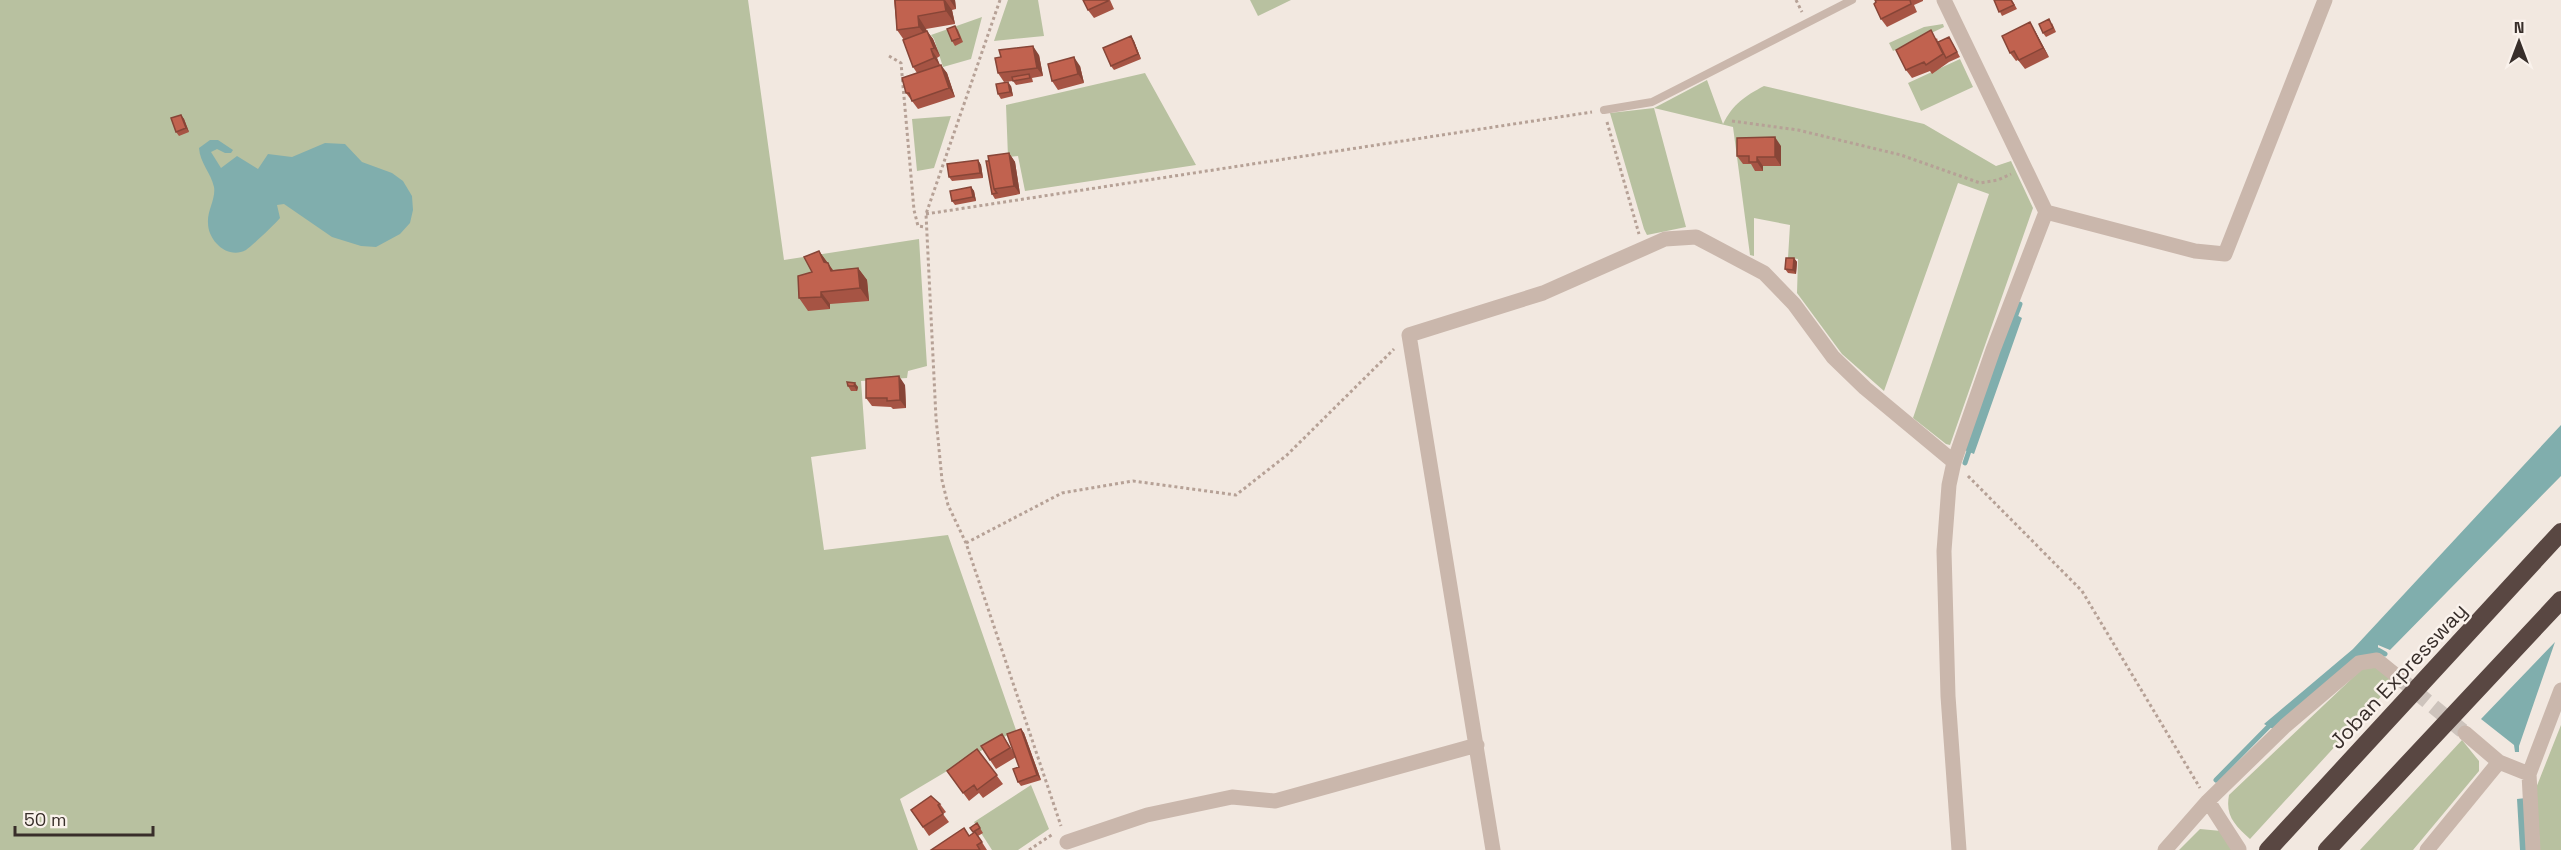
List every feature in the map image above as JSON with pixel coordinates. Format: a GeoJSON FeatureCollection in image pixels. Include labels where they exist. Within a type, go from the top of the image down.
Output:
{"type":"FeatureCollection","features":[{"type":"Feature","properties":{"kind":"highway","name":"Joban Expressway"},"geometry":{"type":"LineString","coordinates":[[2268,850],[2561,532]]}},
{"type":"Feature","properties":{"kind":"highway"},"geometry":{"type":"LineString","coordinates":[[2327,850],[2561,600]]}},
{"type":"Feature","properties":{"kind":"street"},"geometry":{"type":"LineString","coordinates":[[1944,0],[2046,212],[1993,350],[1954,462],[1949,484],[1944,551],[1948,696],[1959,850]]}},
{"type":"Feature","properties":{"kind":"street"},"geometry":{"type":"LineString","coordinates":[[2046,212],[2195,250],[2225,254],[2325,0]]}},
{"type":"Feature","properties":{"kind":"street"},"geometry":{"type":"LineString","coordinates":[[1493,850],[1409,334],[1543,293],[1665,239],[1696,237],[1764,273],[1794,304],[1833,357],[1865,388],[1954,462]]}},
{"type":"Feature","properties":{"kind":"street"},"geometry":{"type":"LineString","coordinates":[[2165,850],[2208,801],[2285,726],[2358,663],[2377,660],[2398,677]]}},
{"type":"Feature","properties":{"kind":"street"},"geometry":{"type":"LineString","coordinates":[[2533,850],[2529,774],[2561,690]]}},
{"type":"Feature","properties":{"kind":"street"},"geometry":{"type":"LineString","coordinates":[[2465,733],[2499,762],[2529,774]]}},
{"type":"Feature","properties":{"kind":"street"},"geometry":{"type":"LineString","coordinates":[[1066,842],[1148,815],[1232,797],[1275,801],[1477,745]]}},
{"type":"Feature","properties":{"kind":"street"},"geometry":{"type":"LineString","coordinates":[[2427,850],[2499,762]]}},
{"type":"Feature","properties":{"kind":"street"},"geometry":{"type":"LineString","coordinates":[[2208,801],[2239,849]]}},
{"type":"Feature","properties":{"kind":"lane"},"geometry":{"type":"LineString","coordinates":[[1604,110],[1652,102],[1852,0]]}},
{"type":"Feature","properties":{"kind":"path"},"geometry":{"type":"LineString","coordinates":[[1000,0],[926,214],[926,227],[936,418],[942,480],[948,505],[966,543],[1062,828],[1029,850]]}},
{"type":"Feature","properties":{"kind":"path"},"geometry":{"type":"LineString","coordinates":[[889,56],[901,63],[914,210],[918,226],[926,227]]}},
{"type":"Feature","properties":{"kind":"path"},"geometry":{"type":"LineString","coordinates":[[926,214],[1604,110],[1643,249]]}},
{"type":"Feature","properties":{"kind":"path"},"geometry":{"type":"LineString","coordinates":[[1731,121],[1797,130],[1902,155],[1980,183],[1998,180],[2025,168]]}},
{"type":"Feature","properties":{"kind":"path"},"geometry":{"type":"LineString","coordinates":[[966,543],[1062,493],[1132,482],[1236,495],[1287,455],[1409,334]]}},
{"type":"Feature","properties":{"kind":"path"},"geometry":{"type":"LineString","coordinates":[[1954,462],[2082,591],[2208,801]]}},
{"type":"Feature","properties":{"kind":"green space"},"geometry":{"type":"Polygon","coordinates":[[[0,0],[748,0],[784,260],[919,239],[927,366],[908,371],[907,378],[861,381],[866,449],[811,457],[824,550],[948,535],[1016,730],[900,799],[918,850],[0,850],[0,0]]]}},
{"type":"Feature","properties":{"kind":"green space"},"geometry":{"type":"Polygon","coordinates":[[[1008,0],[1038,0],[1044,36],[994,41],[1008,0]]]}},
{"type":"Feature","properties":{"kind":"green space"},"geometry":{"type":"Polygon","coordinates":[[[1250,0],[1291,0],[1258,16],[1250,0]]]}},
{"type":"Feature","properties":{"kind":"green space"},"geometry":{"type":"Polygon","coordinates":[[[982,17],[971,59],[943,67],[931,35],[982,17]]]}},
{"type":"Feature","properties":{"kind":"green space"},"geometry":{"type":"Polygon","coordinates":[[[1943,24],[1944,27],[1893,51],[1889,43],[1924,27],[1943,24]]]}},
{"type":"Feature","properties":{"kind":"green space"},"geometry":{"type":"Polygon","coordinates":[[[1960,59],[1973,87],[1921,111],[1908,83],[1960,59]]]}},
{"type":"Feature","properties":{"kind":"green space"},"geometry":{"type":"Polygon","coordinates":[[[1145,73],[1196,165],[1025,191],[1018,156],[1008,157],[1006,105],[1145,73]]]}},
{"type":"Feature","properties":{"kind":"green space"},"geometry":{"type":"Polygon","coordinates":[[[1707,80],[1723,124],[1740,101],[1764,86],[1924,124],[1996,166],[2011,161],[2033,208],[1950,445],[1913,418],[1989,194],[1958,183],[1884,391],[1842,354],[1797,293],[1798,259],[1788,258],[1790,225],[1754,218],[1754,256],[1750,255],[1733,127],[1654,108],[1707,80]]]}},
{"type":"Feature","properties":{"kind":"green space"},"geometry":{"type":"Polygon","coordinates":[[[1654,108],[1686,227],[1647,235],[1610,113],[1654,108]]]}},
{"type":"Feature","properties":{"kind":"green space"},"geometry":{"type":"Polygon","coordinates":[[[951,116],[934,168],[917,171],[912,119],[951,116]]]}},
{"type":"Feature","properties":{"kind":"green space"},"geometry":{"type":"Polygon","coordinates":[[[2364,667],[2375,667],[2396,680],[2250,839],[2232,820],[2228,809],[2229,795],[2364,667]]]}},
{"type":"Feature","properties":{"kind":"green space"},"geometry":{"type":"Polygon","coordinates":[[[2561,725],[2561,850],[2540,850],[2536,788],[2561,725]]]}},
{"type":"Feature","properties":{"kind":"green space"},"geometry":{"type":"Polygon","coordinates":[[[2462,740],[2479,761],[2479,771],[2413,850],[2360,850],[2462,740]]]}},
{"type":"Feature","properties":{"kind":"green space"},"geometry":{"type":"Polygon","coordinates":[[[1031,785],[1049,829],[1018,850],[992,850],[974,822],[1031,785]]]}},
{"type":"Feature","properties":{"kind":"green space"},"geometry":{"type":"Polygon","coordinates":[[[2200,829],[2221,831],[2233,850],[2179,850],[2200,829]]]}},
{"type":"Feature","properties":{"kind":"water"},"geometry":{"type":"Polygon","coordinates":[[[210,140],[218,140],[233,150],[231,153],[217,149],[211,152],[221,168],[237,156],[258,169],[268,154],[292,157],[325,143],[345,144],[362,162],[392,173],[403,181],[412,196],[413,210],[410,223],[400,234],[376,247],[361,246],[332,237],[284,204],[277,205],[280,218],[269,230],[246,250],[232,253],[226,251],[215,242],[209,230],[208,218],[214,187],[199,148],[210,140]]]}},
{"type":"Feature","properties":{"kind":"water"},"geometry":{"type":"Polygon","coordinates":[[[2011,312],[2022,318],[1974,454],[1962,449],[2011,312]]]}},
{"type":"Feature","properties":{"kind":"water"},"geometry":{"type":"Polygon","coordinates":[[[2561,425],[2561,476],[2390,650],[2378,645],[2378,655],[2273,729],[2264,724],[2353,649],[2561,425]]]}},
{"type":"Feature","properties":{"kind":"water"},"geometry":{"type":"Polygon","coordinates":[[[2555,642],[2519,746],[2519,752],[2515,752],[2514,745],[2481,719],[2555,642]]]}},
{"type":"Feature","properties":{"kind":"water"},"geometry":{"type":"Polygon","coordinates":[[[2526,798],[2528,850],[2520,850],[2517,799],[2526,798]]]}},
{"type":"Feature","properties":{"kind":"building"},"geometry":{"type":"Polygon","coordinates":[[[895,0],[944,0],[946,11],[918,16],[919,27],[897,30],[895,0]]]}},
{"type":"Feature","properties":{"kind":"building"},"geometry":{"type":"Polygon","coordinates":[[[1083,0],[1108,0],[1108,1],[1088,10],[1083,0]]]}},
{"type":"Feature","properties":{"kind":"building"},"geometry":{"type":"Polygon","coordinates":[[[1875,0],[1910,0],[1911,4],[1881,19],[1874,4],[1875,0]]]}},
{"type":"Feature","properties":{"kind":"building"},"geometry":{"type":"Polygon","coordinates":[[[1994,0],[2011,0],[2014,5],[1999,12],[1994,0]]]}},
{"type":"Feature","properties":{"kind":"building"},"geometry":{"type":"Polygon","coordinates":[[[2049,19],[2053,28],[2043,33],[2039,24],[2049,19]]]}},
{"type":"Feature","properties":{"kind":"building"},"geometry":{"type":"Polygon","coordinates":[[[2030,22],[2043,48],[2019,60],[2014,51],[2010,53],[2002,36],[2030,22]]]}},
{"type":"Feature","properties":{"kind":"building"},"geometry":{"type":"Polygon","coordinates":[[[955,26],[960,38],[952,41],[947,29],[955,26]]]}},
{"type":"Feature","properties":{"kind":"building"},"geometry":{"type":"Polygon","coordinates":[[[1931,30],[1943,54],[1926,65],[1924,62],[1906,70],[1896,50],[1931,30]]]}},
{"type":"Feature","properties":{"kind":"building"},"geometry":{"type":"Polygon","coordinates":[[[927,31],[934,48],[931,49],[934,58],[913,67],[903,40],[927,31]]]}},
{"type":"Feature","properties":{"kind":"building"},"geometry":{"type":"Polygon","coordinates":[[[1131,36],[1138,54],[1111,66],[1103,48],[1131,36]]]}},
{"type":"Feature","properties":{"kind":"building"},"geometry":{"type":"Polygon","coordinates":[[[1949,37],[1957,52],[1946,58],[1938,42],[1949,37]]]}},
{"type":"Feature","properties":{"kind":"building"},"geometry":{"type":"Polygon","coordinates":[[[1033,46],[1037,68],[998,73],[995,58],[1001,57],[999,50],[1033,46]]]}},
{"type":"Feature","properties":{"kind":"building"},"geometry":{"type":"Polygon","coordinates":[[[1074,57],[1078,74],[1052,81],[1048,64],[1074,57]]]}},
{"type":"Feature","properties":{"kind":"building"},"geometry":{"type":"Polygon","coordinates":[[[941,65],[949,88],[912,101],[909,93],[906,93],[902,78],[941,65]]]}},
{"type":"Feature","properties":{"kind":"building"},"geometry":{"type":"Polygon","coordinates":[[[1029,74],[1030,78],[1013,81],[1012,77],[1029,74]]]}},
{"type":"Feature","properties":{"kind":"building"},"geometry":{"type":"Polygon","coordinates":[[[1008,82],[1010,92],[998,94],[996,84],[1008,82]]]}},
{"type":"Feature","properties":{"kind":"building"},"geometry":{"type":"Polygon","coordinates":[[[181,115],[186,128],[176,132],[171,118],[181,115]]]}},
{"type":"Feature","properties":{"kind":"building"},"geometry":{"type":"Polygon","coordinates":[[[1775,137],[1775,157],[1757,157],[1757,162],[1749,162],[1749,156],[1737,156],[1737,138],[1775,137]]]}},
{"type":"Feature","properties":{"kind":"building"},"geometry":{"type":"Polygon","coordinates":[[[1009,153],[1014,186],[994,189],[988,156],[1009,153]]]}},
{"type":"Feature","properties":{"kind":"building"},"geometry":{"type":"Polygon","coordinates":[[[978,160],[980,173],[949,177],[947,164],[978,160]]]}},
{"type":"Feature","properties":{"kind":"building"},"geometry":{"type":"Polygon","coordinates":[[[986,161],[989,161],[994,189],[997,193],[992,194],[986,161]]]}},
{"type":"Feature","properties":{"kind":"building"},"geometry":{"type":"Polygon","coordinates":[[[971,187],[973,197],[952,201],[950,191],[971,187]]]}},
{"type":"Feature","properties":{"kind":"building"},"geometry":{"type":"Polygon","coordinates":[[[819,251],[831,271],[858,268],[860,288],[821,292],[821,297],[799,298],[798,276],[812,272],[804,257],[819,251]]]}},
{"type":"Feature","properties":{"kind":"building"},"geometry":{"type":"Polygon","coordinates":[[[1786,258],[1794,258],[1793,270],[1785,269],[1786,258]]]}},
{"type":"Feature","properties":{"kind":"building"},"geometry":{"type":"Polygon","coordinates":[[[899,376],[900,400],[866,398],[866,379],[899,376]]]}},
{"type":"Feature","properties":{"kind":"building"},"geometry":{"type":"Polygon","coordinates":[[[847,382],[855,383],[854,386],[848,386],[847,382]]]}},
{"type":"Feature","properties":{"kind":"building"},"geometry":{"type":"Polygon","coordinates":[[[1021,729],[1037,775],[1018,782],[1013,769],[1019,767],[1007,734],[1021,729]]]}},
{"type":"Feature","properties":{"kind":"building"},"geometry":{"type":"Polygon","coordinates":[[[1002,734],[1010,748],[990,760],[981,746],[1002,734]]]}},
{"type":"Feature","properties":{"kind":"building"},"geometry":{"type":"Polygon","coordinates":[[[977,749],[997,775],[977,790],[974,785],[963,793],[947,771],[977,749]]]}},
{"type":"Feature","properties":{"kind":"building"},"geometry":{"type":"Polygon","coordinates":[[[931,796],[940,804],[938,805],[943,814],[923,827],[911,810],[931,796]]]}},
{"type":"Feature","properties":{"kind":"building"},"geometry":{"type":"Polygon","coordinates":[[[977,823],[980,828],[973,832],[970,828],[977,823]]]}},
{"type":"Feature","properties":{"kind":"building"},"geometry":{"type":"Polygon","coordinates":[[[964,828],[969,836],[975,832],[982,842],[977,845],[980,850],[931,850],[964,828]]]}},
{"type":"Feature","properties":{"kind":"waterway"},"geometry":{"type":"LineString","coordinates":[[2014,320],[2020,304]]}},
{"type":"Feature","properties":{"kind":"waterway"},"geometry":{"type":"LineString","coordinates":[[1965,463],[1971,445]]}},
{"type":"Feature","properties":{"kind":"waterway"},"geometry":{"type":"LineString","coordinates":[[2372,651],[2378,650],[2385,654]]}},
{"type":"Feature","properties":{"kind":"waterway"},"geometry":{"type":"LineString","coordinates":[[2216,780],[2273,722]]}},
{"type":"Feature","properties":{"kind":"tunnel"},"geometry":{"type":"LineString","coordinates":[[2398,677],[2465,733]]}}]}
